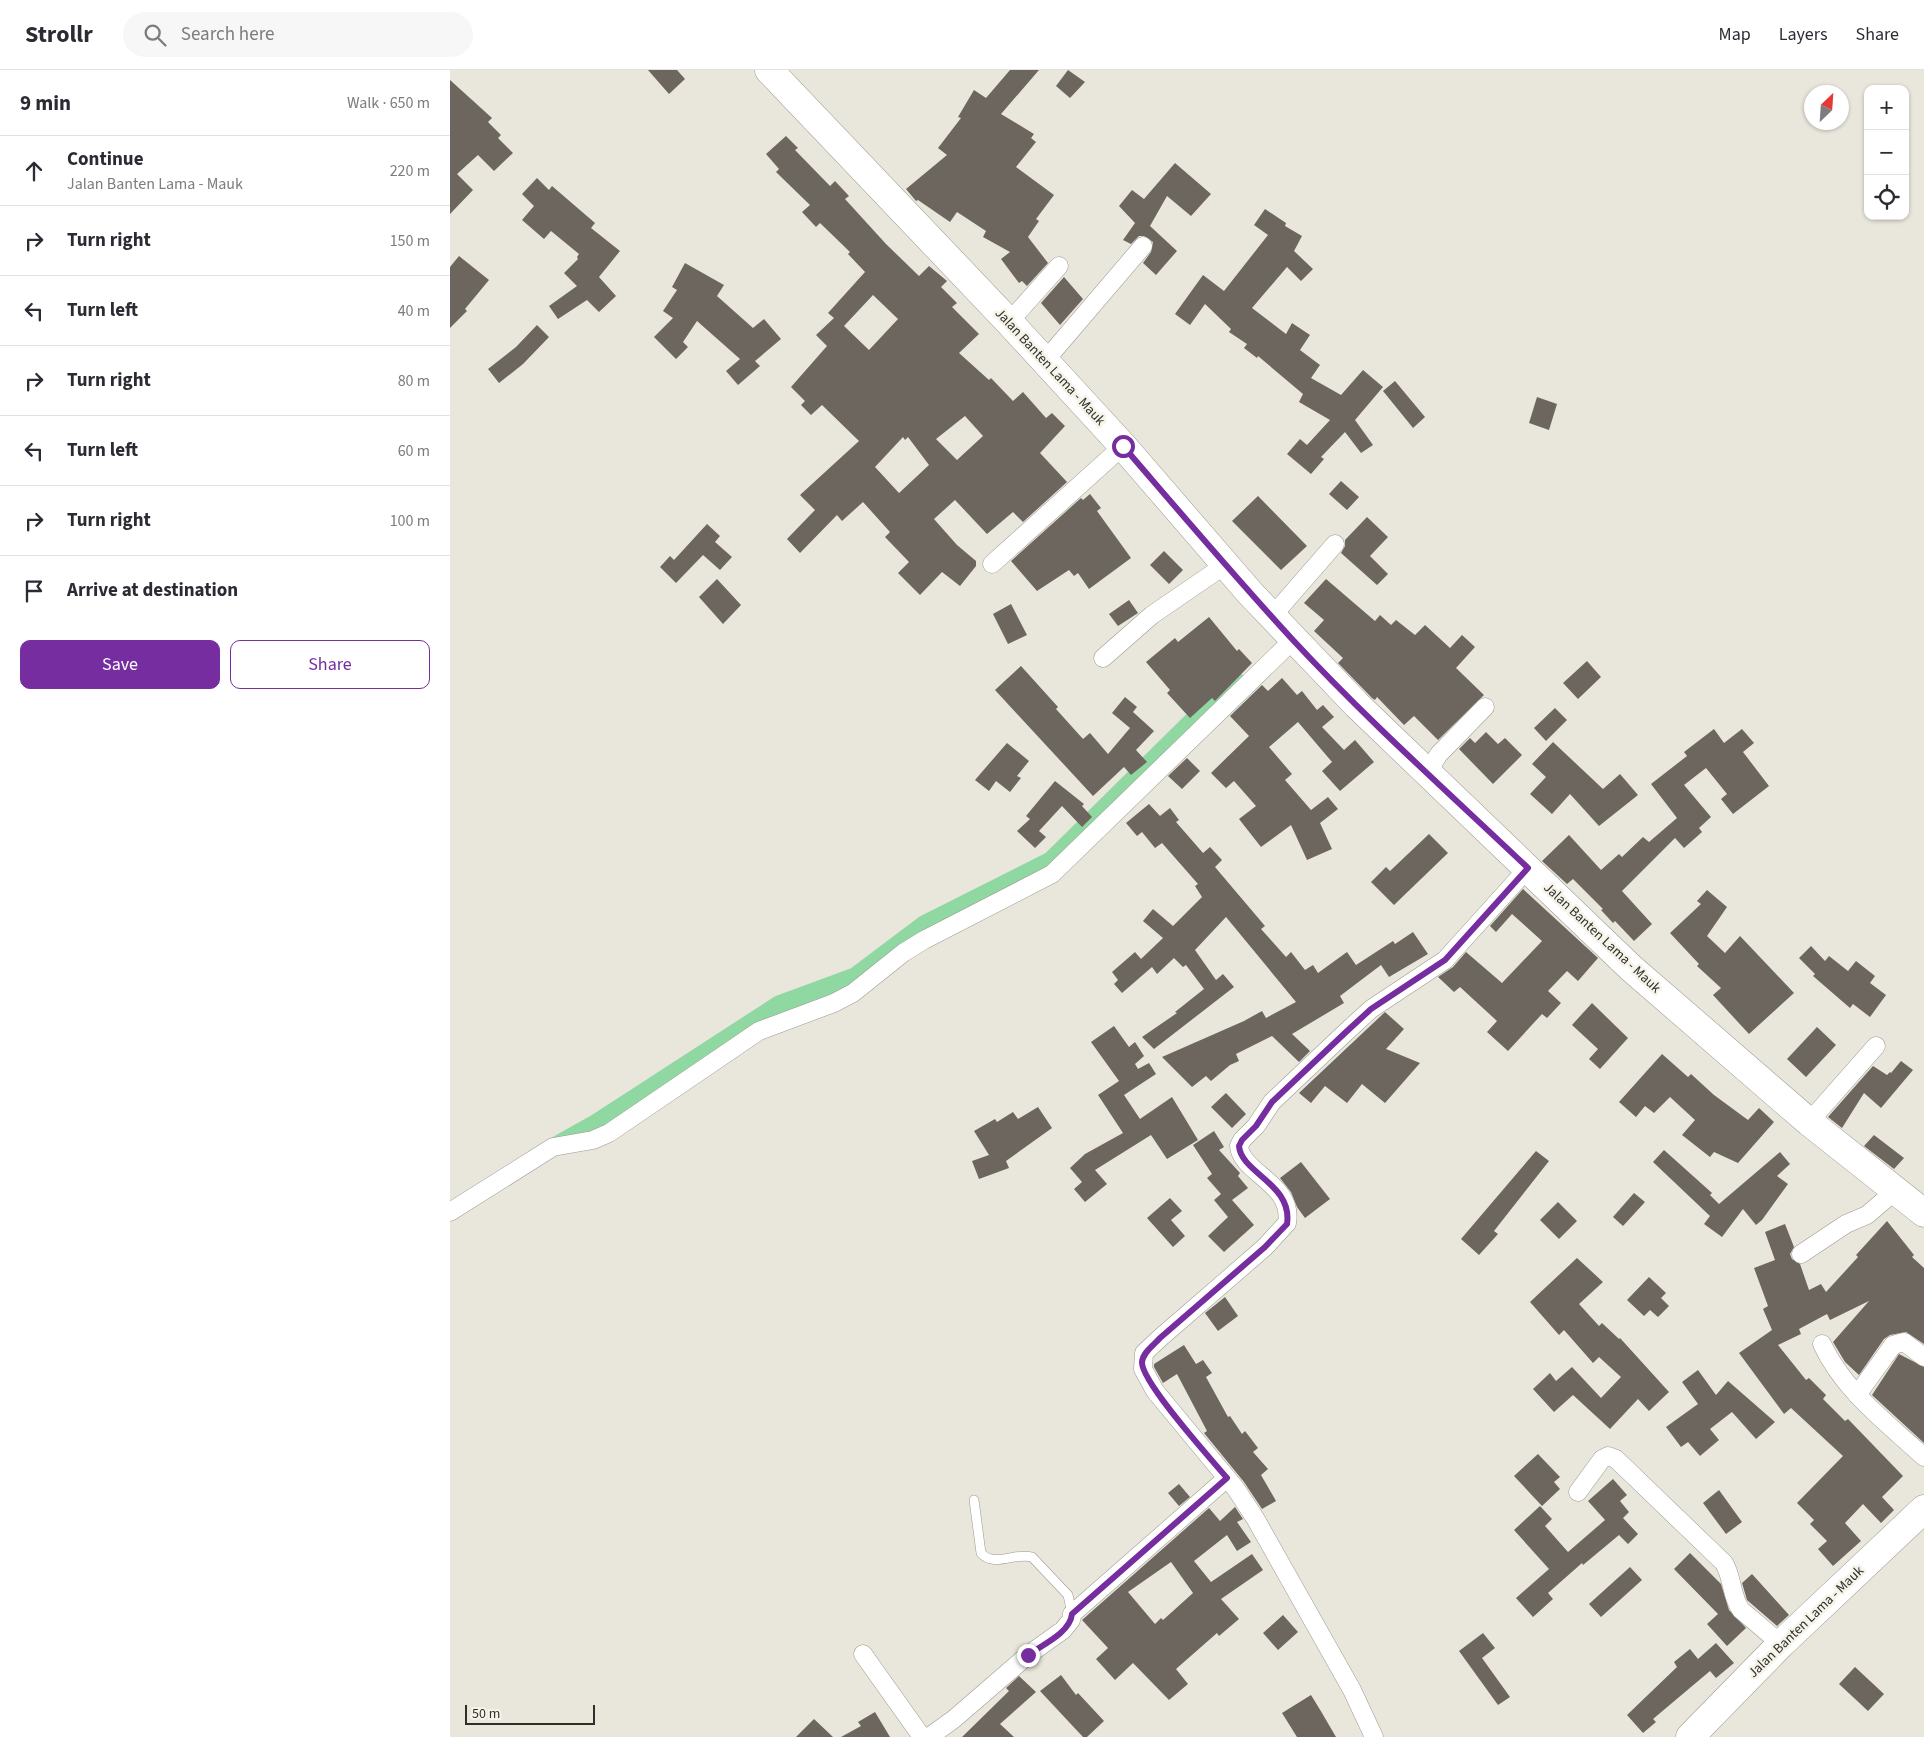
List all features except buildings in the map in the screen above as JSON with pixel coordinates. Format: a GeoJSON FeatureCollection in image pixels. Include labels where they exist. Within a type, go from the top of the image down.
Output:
{"type":"FeatureCollection","features":[{"type":"Feature","properties":{"kind":"main road","name":"Jalan Banten Lama - Mauk"},"geometry":{"type":"LineString","coordinates":[[769,70],[1009,322],[1123,446],[1225,565],[1293,640],[1631,968],[1809,1122],[1924,1213]]}},
{"type":"Feature","properties":{"kind":"main road","name":"Jalan Banten Lama - Mauk"},"geometry":{"type":"LineString","coordinates":[[1690,1737],[1782,1644],[1924,1509]]}},
{"type":"Feature","properties":{"kind":"street"},"geometry":{"type":"LineString","coordinates":[[1044,362],[1143,246]]}},
{"type":"Feature","properties":{"kind":"street"},"geometry":{"type":"LineString","coordinates":[[1009,322],[1060,266]]}},
{"type":"Feature","properties":{"kind":"street"},"geometry":{"type":"LineString","coordinates":[[992,564],[1123,446]]}},
{"type":"Feature","properties":{"kind":"street"},"geometry":{"type":"LineString","coordinates":[[1270,614],[1281,606],[1335,544]]}},
{"type":"Feature","properties":{"kind":"street"},"geometry":{"type":"LineString","coordinates":[[1103,658],[1152,615],[1225,565]]}},
{"type":"Feature","properties":{"kind":"street"},"geometry":{"type":"LineString","coordinates":[[450,1212],[553,1147],[593,1140],[609,1133],[759,1031],[834,1003],[853,993],[903,953],[924,940],[1052,874],[1293,640]]}},
{"type":"Feature","properties":{"kind":"street"},"geometry":{"type":"LineString","coordinates":[[1427,772],[1440,754],[1485,708]]}},
{"type":"Feature","properties":{"kind":"street"},"geometry":{"type":"LineString","coordinates":[[1374,1737],[1352,1690],[1255,1518],[1227,1478],[1156,1391],[1142,1363],[1144,1353],[1265,1247],[1287,1224],[1288,1208],[1284,1200],[1267,1179],[1242,1156],[1239,1146],[1242,1140],[1256,1126],[1272,1102],[1371,1009],[1445,960],[1528,868]]}},
{"type":"Feature","properties":{"kind":"street"},"geometry":{"type":"LineString","coordinates":[[1809,1122],[1876,1046]]}},
{"type":"Feature","properties":{"kind":"street"},"geometry":{"type":"LineString","coordinates":[[1801,1254],[1846,1224],[1867,1215],[1895,1191]]}},
{"type":"Feature","properties":{"kind":"street"},"geometry":{"type":"LineString","coordinates":[[1857,1395],[1892,1345],[1904,1342],[1924,1357]]}},
{"type":"Feature","properties":{"kind":"street"},"geometry":{"type":"LineString","coordinates":[[1822,1344],[1835,1368],[1857,1395],[1924,1457]]}},
{"type":"Feature","properties":{"kind":"street"},"geometry":{"type":"LineString","coordinates":[[1578,1492],[1602,1459],[1608,1456],[1616,1458],[1724,1563],[1729,1571],[1736,1604],[1782,1644]]}},
{"type":"Feature","properties":{"kind":"street"},"geometry":{"type":"LineString","coordinates":[[930,1737],[954,1719],[1028,1655],[1063,1630],[1071,1620],[1072,1614],[1227,1478]]}},
{"type":"Feature","properties":{"kind":"street"},"geometry":{"type":"LineString","coordinates":[[863,1654],[922,1737]]}},
{"type":"Feature","properties":{"kind":"lane"},"geometry":{"type":"LineString","coordinates":[[974,1500],[981,1552],[985,1558],[993,1560],[1026,1555],[1032,1557],[1068,1595],[1072,1614]]}},
{"type":"Feature","properties":{"kind":"waterway"},"geometry":{"type":"LineString","coordinates":[[556,1146],[597,1123],[779,1005],[855,977],[924,925],[1051,861],[1196,718],[1238,683]]}},
{"type":"Feature","properties":{"kind":"route"},"geometry":{"type":"LineString","coordinates":[[1028,1655],[1063,1630],[1071,1620],[1072,1614],[1227,1478],[1156,1391],[1143,1369],[1142,1363],[1144,1353],[1265,1247],[1287,1224],[1288,1208],[1284,1200],[1267,1179],[1242,1156],[1239,1146],[1242,1140],[1256,1126],[1272,1102],[1371,1009],[1445,960],[1528,868],[1357,705],[1293,640],[1225,565],[1123,446]]}}]}
